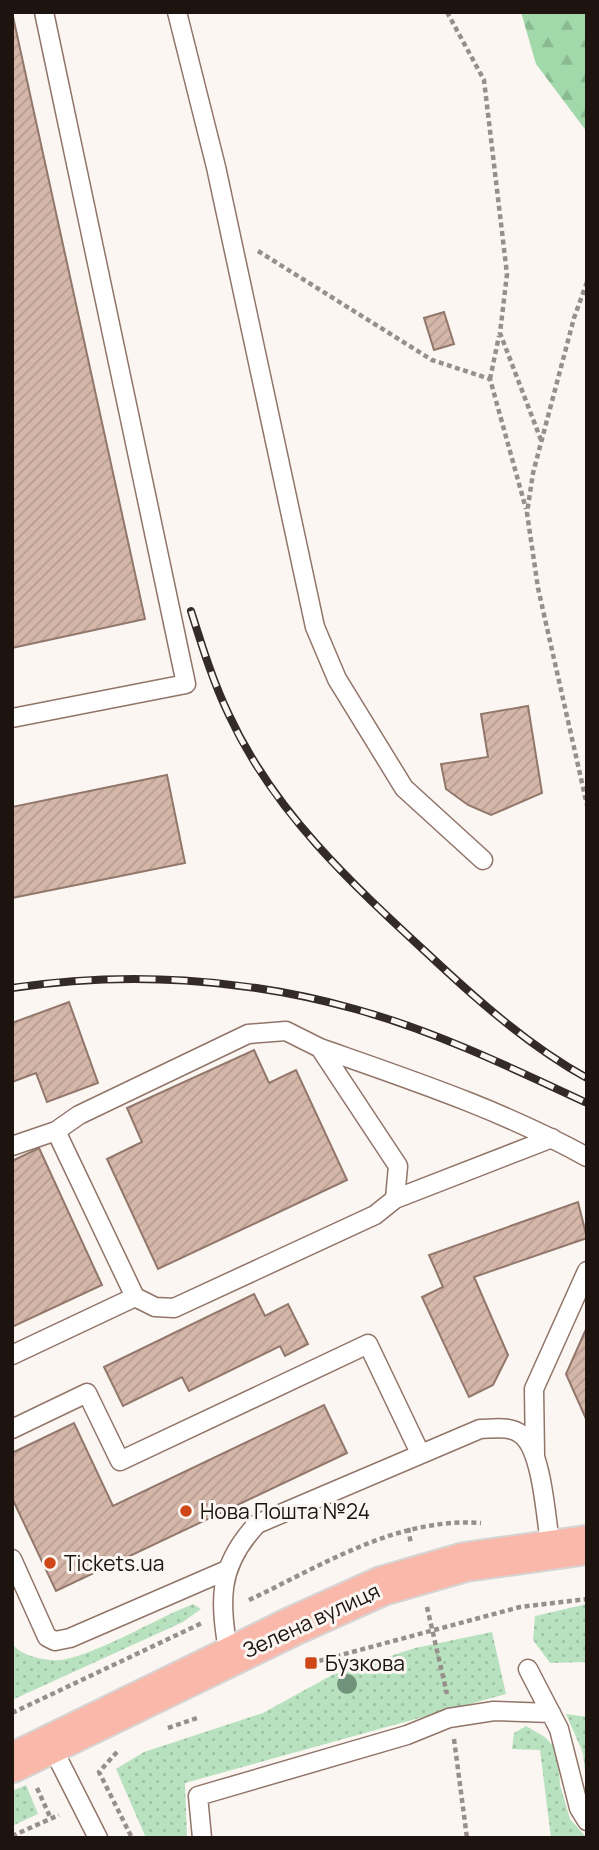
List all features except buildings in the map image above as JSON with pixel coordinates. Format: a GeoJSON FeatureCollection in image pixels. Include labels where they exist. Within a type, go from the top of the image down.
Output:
{"type":"FeatureCollection","features":[{"type":"Feature","properties":{"kind":"main road","name":"Зелена вулиця"},"geometry":{"type":"LineString","coordinates":[[24,1775],[51,1745],[352,1598],[417,1574],[464,1562],[569,1547]]}},
{"type":"Feature","properties":{"kind":"lane"},"geometry":{"type":"LineString","coordinates":[[12,718],[186,684],[44,12]]}},
{"type":"Feature","properties":{"kind":"lane"},"geometry":{"type":"LineString","coordinates":[[177,12],[231,234],[320,637],[337,679],[404,788],[483,860]]}},
{"type":"Feature","properties":{"kind":"lane"},"geometry":{"type":"LineString","coordinates":[[12,1146],[56,1131],[79,1115],[248,1034],[286,1031],[320,1048],[464,1098],[587,1157]]}},
{"type":"Feature","properties":{"kind":"lane"},"geometry":{"type":"LineString","coordinates":[[320,1048],[398,1166],[395,1199]]}},
{"type":"Feature","properties":{"kind":"lane"},"geometry":{"type":"LineString","coordinates":[[56,1131],[135,1297],[155,1307],[174,1308],[375,1216],[395,1199],[552,1138]]}},
{"type":"Feature","properties":{"kind":"lane"},"geometry":{"type":"LineString","coordinates":[[535,1455],[534,1389],[587,1272]]}},
{"type":"Feature","properties":{"kind":"lane"},"geometry":{"type":"LineString","coordinates":[[12,1355],[135,1297]]}},
{"type":"Feature","properties":{"kind":"lane"},"geometry":{"type":"LineString","coordinates":[[12,1429],[87,1393],[120,1461],[368,1344],[421,1453]]}},
{"type":"Feature","properties":{"kind":"lane"},"geometry":{"type":"LineString","coordinates":[[229,1658],[222,1614],[227,1570],[236,1546],[257,1524],[480,1430],[505,1428],[522,1435],[535,1455],[569,1547]]}},
{"type":"Feature","properties":{"kind":"lane"},"geometry":{"type":"LineString","coordinates":[[12,1559],[47,1637],[55,1640],[70,1638],[227,1570]]}},
{"type":"Feature","properties":{"kind":"lane"},"geometry":{"type":"LineString","coordinates":[[528,1670],[559,1729],[579,1808],[587,1821]]}},
{"type":"Feature","properties":{"kind":"lane"},"geometry":{"type":"LineString","coordinates":[[202,1838],[198,1796],[407,1735],[449,1718],[494,1711],[551,1713]]}},
{"type":"Feature","properties":{"kind":"lane"},"geometry":{"type":"LineString","coordinates":[[51,1745],[98,1838]]}},
{"type":"Feature","properties":{"kind":"path"},"geometry":{"type":"LineString","coordinates":[[447,12],[484,80],[507,274],[500,333],[490,379],[527,513],[538,588],[587,804]]}},
{"type":"Feature","properties":{"kind":"path"},"geometry":{"type":"LineString","coordinates":[[231,234],[432,360],[490,379]]}},
{"type":"Feature","properties":{"kind":"path"},"geometry":{"type":"LineString","coordinates":[[527,513],[541,441],[587,282]]}},
{"type":"Feature","properties":{"kind":"path"},"geometry":{"type":"LineString","coordinates":[[500,333],[541,441]]}},
{"type":"Feature","properties":{"kind":"path"},"geometry":{"type":"LineString","coordinates":[[408,1528],[448,1700]]}},
{"type":"Feature","properties":{"kind":"path"},"geometry":{"type":"LineString","coordinates":[[311,1663],[433,1628],[520,1607],[587,1598]]}},
{"type":"Feature","properties":{"kind":"path"},"geometry":{"type":"LineString","coordinates":[[12,1713],[202,1623]]}},
{"type":"Feature","properties":{"kind":"path"},"geometry":{"type":"LineString","coordinates":[[162,1730],[200,1717]]}},
{"type":"Feature","properties":{"kind":"path"},"geometry":{"type":"LineString","coordinates":[[453,1732],[467,1838]]}},
{"type":"Feature","properties":{"kind":"path"},"geometry":{"type":"LineString","coordinates":[[125,1742],[99,1772],[132,1838]]}},
{"type":"Feature","properties":{"kind":"path"},"geometry":{"type":"LineString","coordinates":[[24,1775],[51,1819]]}},
{"type":"Feature","properties":{"kind":"path"},"geometry":{"type":"LineString","coordinates":[[14,1836],[71,1810]]}},
{"type":"Feature","properties":{"kind":"green space"},"geometry":{"type":"Polygon","coordinates":[[[521,12],[587,12],[587,132],[536,64],[521,12]]]}},
{"type":"Feature","properties":{"kind":"green space"},"geometry":{"type":"Polygon","coordinates":[[[193,1604],[201,1609],[183,1622],[12,1700],[12,1643],[22,1652],[37,1658],[67,1659],[99,1648],[193,1604]]]}},
{"type":"Feature","properties":{"kind":"green space"},"geometry":{"type":"Polygon","coordinates":[[[587,1604],[587,1662],[550,1663],[533,1640],[535,1616],[587,1604]]]}},
{"type":"Feature","properties":{"kind":"green space"},"geometry":{"type":"Polygon","coordinates":[[[492,1632],[506,1694],[185,1783],[187,1838],[146,1838],[116,1769],[144,1752],[263,1713],[332,1675],[415,1648],[492,1632]]]}},
{"type":"Feature","properties":{"kind":"green space"},"geometry":{"type":"Polygon","coordinates":[[[566,1714],[587,1717],[587,1791],[583,1753],[566,1714]]]}},
{"type":"Feature","properties":{"kind":"green space"},"geometry":{"type":"Polygon","coordinates":[[[526,1726],[545,1737],[558,1751],[560,1785],[570,1819],[587,1838],[551,1838],[540,1750],[512,1749],[514,1733],[526,1726]]]}},
{"type":"Feature","properties":{"kind":"green space"},"geometry":{"type":"Polygon","coordinates":[[[26,1785],[38,1814],[12,1826],[12,1791],[26,1785]]]}},
{"type":"Feature","properties":{"kind":"railway"},"geometry":{"type":"LineString","coordinates":[[191,611],[208,664],[229,715],[247,750],[291,815],[343,873],[484,1005],[524,1037],[587,1078]]}},
{"type":"Feature","properties":{"kind":"railway"},"geometry":{"type":"LineString","coordinates":[[12,988],[141,979],[228,984],[313,998],[385,1018],[444,1039],[587,1103]]}},
{"type":"Feature","properties":{"kind":"place","name":"Нова Пошта №24"},"geometry":{"type":"Point","coordinates":[186,1511]}},
{"type":"Feature","properties":{"kind":"place","name":"Tickets.ua"},"geometry":{"type":"Point","coordinates":[50,1563]}},
{"type":"Feature","properties":{"kind":"place","name":"Бузкова"},"geometry":{"type":"Point","coordinates":[311,1663]}}]}
